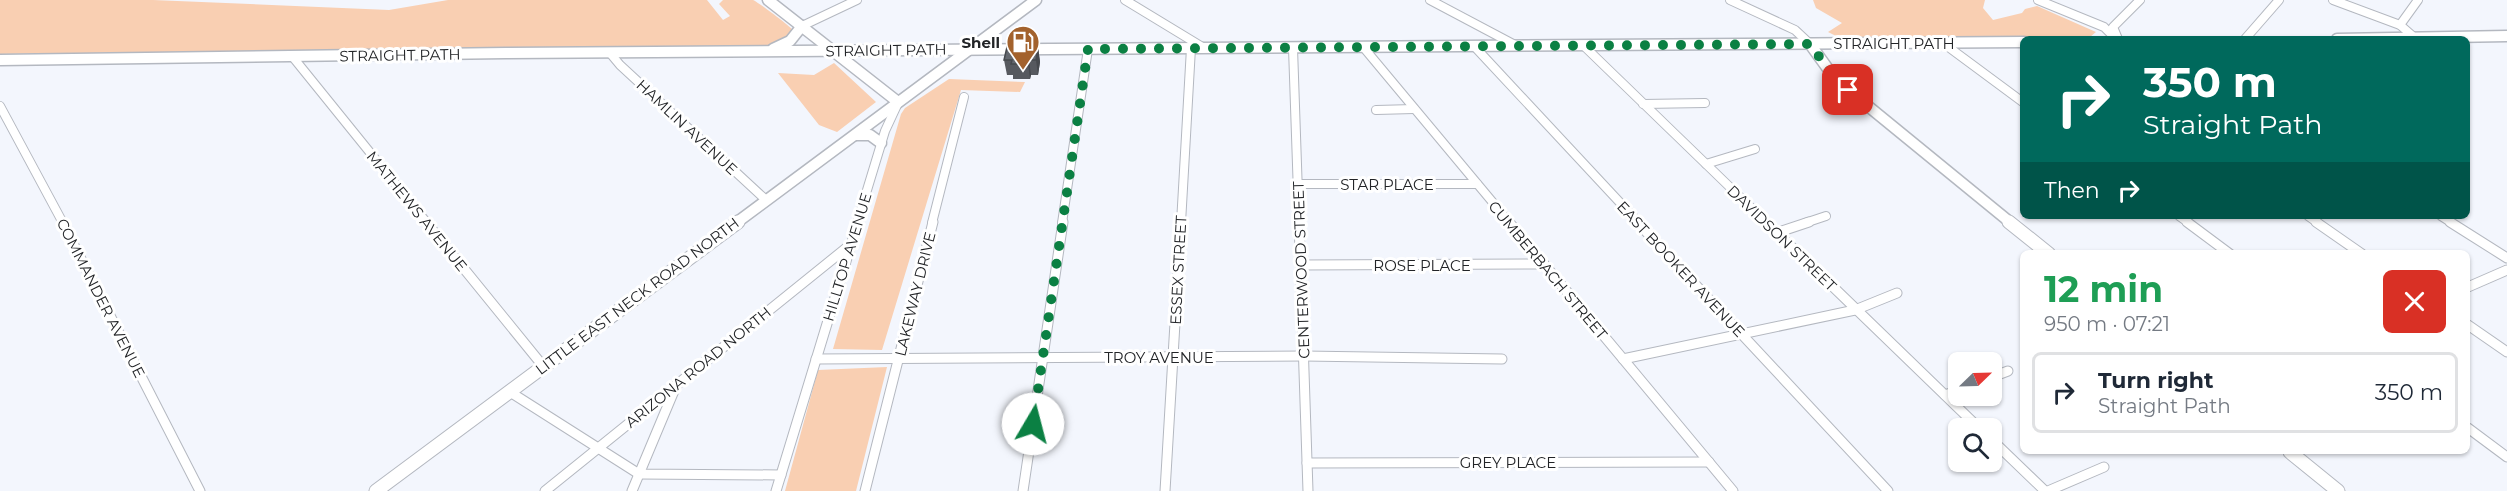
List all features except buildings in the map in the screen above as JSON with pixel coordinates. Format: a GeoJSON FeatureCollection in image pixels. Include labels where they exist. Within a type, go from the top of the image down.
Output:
{"type":"FeatureCollection","features":[{"type":"Feature","properties":{"kind":"main road"},"geometry":{"type":"LineString","coordinates":[[768,0],[898,102]]}},
{"type":"Feature","properties":{"kind":"main road","name":"LITTLE EAST NECK ROAD NORTH"},"geometry":{"type":"LineString","coordinates":[[376,491],[1036,0]]}},
{"type":"Feature","properties":{"kind":"main road"},"geometry":{"type":"LineString","coordinates":[[767,51],[790,41],[802,26]]}},
{"type":"Feature","properties":{"kind":"main road"},"geometry":{"type":"LineString","coordinates":[[2470,37],[2507,36]]}},
{"type":"Feature","properties":{"kind":"main road","name":"STRAIGHT PATH"},"geometry":{"type":"LineString","coordinates":[[0,60],[971,49],[1585,47],[2020,42]]}},
{"type":"Feature","properties":{"kind":"main road"},"geometry":{"type":"LineString","coordinates":[[1810,44],[1836,80],[2044,250]]}},
{"type":"Feature","properties":{"kind":"main road"},"geometry":{"type":"LineString","coordinates":[[854,135],[866,134],[876,137],[881,143]]}},
{"type":"Feature","properties":{"kind":"main road"},"geometry":{"type":"LineString","coordinates":[[2292,454],[2338,491]]}},
{"type":"Feature","properties":{"kind":"street"},"geometry":{"type":"LineString","coordinates":[[1125,0],[1207,49]]}},
{"type":"Feature","properties":{"kind":"street"},"geometry":{"type":"LineString","coordinates":[[1430,0],[1518,47]]}},
{"type":"Feature","properties":{"kind":"street"},"geometry":{"type":"LineString","coordinates":[[1730,0],[1795,30],[1810,44]]}},
{"type":"Feature","properties":{"kind":"street"},"geometry":{"type":"LineString","coordinates":[[2038,0],[2104,27],[2114,36]]}},
{"type":"Feature","properties":{"kind":"street"},"geometry":{"type":"LineString","coordinates":[[2116,36],[2113,27],[2140,0]]}},
{"type":"Feature","properties":{"kind":"street"},"geometry":{"type":"LineString","coordinates":[[2248,36],[2279,0]]}},
{"type":"Feature","properties":{"kind":"street"},"geometry":{"type":"LineString","coordinates":[[2333,0],[2400,25],[2413,36]]}},
{"type":"Feature","properties":{"kind":"street"},"geometry":{"type":"LineString","coordinates":[[2400,25],[2418,0]]}},
{"type":"Feature","properties":{"kind":"street"},"geometry":{"type":"LineString","coordinates":[[802,26],[854,1]]}},
{"type":"Feature","properties":{"kind":"street"},"geometry":{"type":"LineString","coordinates":[[1943,43],[2020,100]]}},
{"type":"Feature","properties":{"kind":"street","name":"EAST BOOKER AVENUE"},"geometry":{"type":"LineString","coordinates":[[1474,46],[1888,491]]}},
{"type":"Feature","properties":{"kind":"street","name":"DAVIDSON STREET"},"geometry":{"type":"LineString","coordinates":[[1585,47],[1969,418]]}},
{"type":"Feature","properties":{"kind":"street","name":"ESSEX STREET"},"geometry":{"type":"LineString","coordinates":[[1166,491],[1191,48]]}},
{"type":"Feature","properties":{"kind":"street","name":"CENTERWOOD STREET"},"geometry":{"type":"LineString","coordinates":[[1293,48],[1308,491]]}},
{"type":"Feature","properties":{"kind":"street","name":"CUMBERBACH STREET"},"geometry":{"type":"LineString","coordinates":[[1364,48],[1733,491]]}},
{"type":"Feature","properties":{"kind":"street"},"geometry":{"type":"LineString","coordinates":[[1023,491],[1088,49]]}},
{"type":"Feature","properties":{"kind":"street","name":"HAMLIN AVENUE"},"geometry":{"type":"LineString","coordinates":[[610,53],[620,65],[766,200]]}},
{"type":"Feature","properties":{"kind":"street","name":"MATHEWS AVENUE"},"geometry":{"type":"LineString","coordinates":[[292,56],[543,366]]}},
{"type":"Feature","properties":{"kind":"street","name":"LAKEWAY DRIVE"},"geometry":{"type":"LineString","coordinates":[[865,491],[964,97]]}},
{"type":"Feature","properties":{"kind":"street","name":"HILLTOP AVENUE"},"geometry":{"type":"LineString","coordinates":[[776,491],[881,143],[898,102]]}},
{"type":"Feature","properties":{"kind":"street"},"geometry":{"type":"LineString","coordinates":[[1643,104],[1705,103]]}},
{"type":"Feature","properties":{"kind":"street","name":"COMMANDER AVENUE"},"geometry":{"type":"LineString","coordinates":[[0,105],[82,259],[200,491]]}},
{"type":"Feature","properties":{"kind":"street"},"geometry":{"type":"LineString","coordinates":[[1376,110],[1414,109]]}},
{"type":"Feature","properties":{"kind":"street"},"geometry":{"type":"LineString","coordinates":[[1706,164],[1755,149]]}},
{"type":"Feature","properties":{"kind":"street","name":"STAR PLACE"},"geometry":{"type":"LineString","coordinates":[[1298,184],[1477,184]]}},
{"type":"Feature","properties":{"kind":"street"},"geometry":{"type":"LineString","coordinates":[[1776,232],[1826,216]]}},
{"type":"Feature","properties":{"kind":"street"},"geometry":{"type":"LineString","coordinates":[[2182,219],[2225,250]]}},
{"type":"Feature","properties":{"kind":"street"},"geometry":{"type":"LineString","coordinates":[[2312,219],[2356,250]]}},
{"type":"Feature","properties":{"kind":"street"},"geometry":{"type":"LineString","coordinates":[[2446,219],[2507,258]]}},
{"type":"Feature","properties":{"kind":"street","name":"ARIZONA ROAD NORTH"},"geometry":{"type":"LineString","coordinates":[[544,491],[851,244]]}},
{"type":"Feature","properties":{"kind":"street","name":"ROSE PLACE"},"geometry":{"type":"LineString","coordinates":[[1300,265],[1544,264]]}},
{"type":"Feature","properties":{"kind":"street"},"geometry":{"type":"LineString","coordinates":[[2470,286],[2507,270]]}},
{"type":"Feature","properties":{"kind":"street"},"geometry":{"type":"LineString","coordinates":[[1623,359],[1855,310],[1898,293]]}},
{"type":"Feature","properties":{"kind":"street"},"geometry":{"type":"LineString","coordinates":[[2470,326],[2507,352]]}},
{"type":"Feature","properties":{"kind":"street","name":"TROY AVENUE"},"geometry":{"type":"LineString","coordinates":[[816,359],[899,357],[1502,358]]}},
{"type":"Feature","properties":{"kind":"street"},"geometry":{"type":"LineString","coordinates":[[2002,373],[2008,370]]}},
{"type":"Feature","properties":{"kind":"street"},"geometry":{"type":"LineString","coordinates":[[632,491],[677,383]]}},
{"type":"Feature","properties":{"kind":"street"},"geometry":{"type":"LineString","coordinates":[[510,392],[596,449],[639,474],[781,475]]}},
{"type":"Feature","properties":{"kind":"street"},"geometry":{"type":"LineString","coordinates":[[2470,429],[2507,457]]}},
{"type":"Feature","properties":{"kind":"street"},"geometry":{"type":"LineString","coordinates":[[2002,449],[2046,491],[2104,467]]}},
{"type":"Feature","properties":{"kind":"street","name":"GREY PLACE"},"geometry":{"type":"LineString","coordinates":[[1307,463],[1709,462]]}},
{"type":"Feature","properties":{"kind":"shaded area"},"geometry":{"type":"Polygon","coordinates":[[[0,0],[153,0],[389,10],[448,0],[707,0],[723,20],[730,16],[719,4],[723,0],[753,0],[793,30],[791,36],[777,44],[766,46],[0,54],[0,0]]]}},
{"type":"Feature","properties":{"kind":"shaded area"},"geometry":{"type":"Polygon","coordinates":[[[1813,0],[1985,0],[1983,8],[1993,20],[2022,13],[2025,9],[2037,6],[2096,32],[2091,36],[1846,41],[1828,32],[1842,23],[1816,8],[1813,0]]]}},
{"type":"Feature","properties":{"kind":"shaded area"},"geometry":{"type":"Polygon","coordinates":[[[834,63],[876,102],[837,132],[819,125],[778,73],[814,75],[834,63]]]}},
{"type":"Feature","properties":{"kind":"shaded area"},"geometry":{"type":"Polygon","coordinates":[[[949,79],[1025,82],[1020,92],[961,90],[882,350],[833,349],[901,114],[905,108],[949,79]]]}},
{"type":"Feature","properties":{"kind":"shaded area"},"geometry":{"type":"Polygon","coordinates":[[[887,367],[856,491],[785,491],[818,370],[887,367]]]}},
{"type":"Feature","properties":{"kind":"place","name":"Shell"},"geometry":{"type":"Point","coordinates":[1023,71]}},
{"type":"Feature","properties":{"kind":"route"},"geometry":{"type":"LineString","coordinates":[[1033,424],[1088,49],[1810,44],[1836,80],[1848,90]]}}]}
